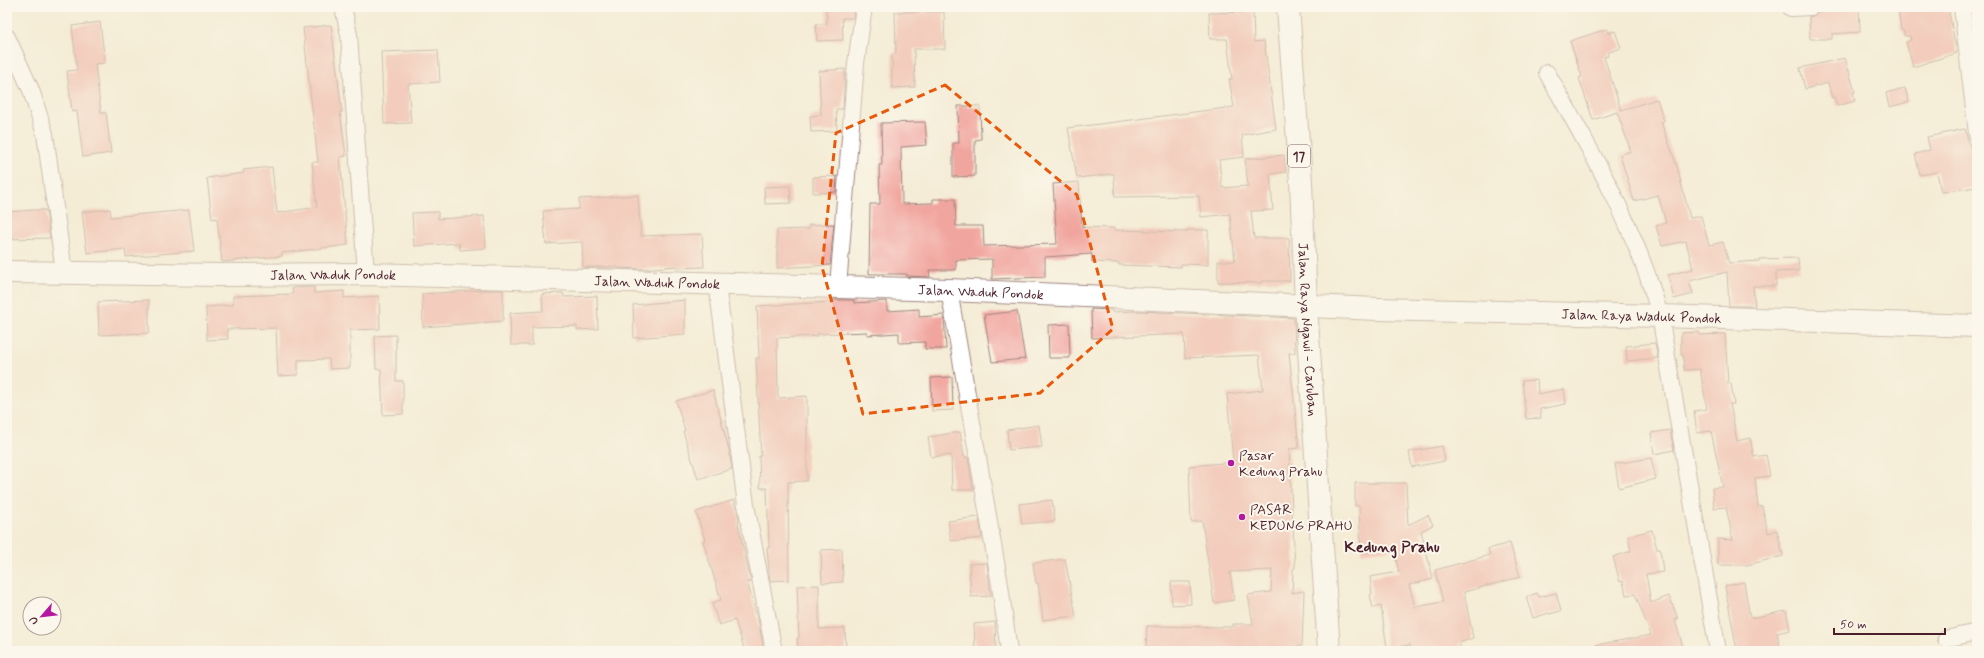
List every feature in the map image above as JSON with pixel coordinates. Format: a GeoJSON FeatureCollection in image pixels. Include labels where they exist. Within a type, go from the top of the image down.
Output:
{"type":"FeatureCollection","features":[{"type":"Feature","properties":{"kind":"main road","name":"Jalan Raya Ngawi - Caruban"},"geometry":{"type":"LineString","coordinates":[[1288,7],[1301,182],[1306,305],[1323,536],[1329,651]]}},
{"type":"Feature","properties":{"kind":"main road","name":"Jalan Waduk Pondok"},"geometry":{"type":"LineString","coordinates":[[7,272],[220,275],[366,274],[949,290],[1306,305]]}},
{"type":"Feature","properties":{"kind":"main road","name":"Jalan Raya Waduk Pondok"},"geometry":{"type":"LineString","coordinates":[[1306,305],[1977,326]]}},
{"type":"Feature","properties":{"kind":"street"},"geometry":{"type":"LineString","coordinates":[[343,7],[349,35],[366,274]]}},
{"type":"Feature","properties":{"kind":"street"},"geometry":{"type":"LineString","coordinates":[[838,287],[856,63],[864,7]]}},
{"type":"Feature","properties":{"kind":"street"},"geometry":{"type":"LineString","coordinates":[[1791,8],[1811,7]]}},
{"type":"Feature","properties":{"kind":"street"},"geometry":{"type":"LineString","coordinates":[[1962,7],[1977,134]]}},
{"type":"Feature","properties":{"kind":"street"},"geometry":{"type":"LineString","coordinates":[[7,37],[31,90],[45,134],[64,272]]}},
{"type":"Feature","properties":{"kind":"street"},"geometry":{"type":"LineString","coordinates":[[1547,73],[1602,169],[1630,231],[1655,297],[1660,316],[1718,651]]}},
{"type":"Feature","properties":{"kind":"street"},"geometry":{"type":"LineString","coordinates":[[717,284],[746,505],[774,651]]}},
{"type":"Feature","properties":{"kind":"street"},"geometry":{"type":"LineString","coordinates":[[949,290],[999,577],[1009,651]]}},
{"type":"Feature","properties":{"kind":"street"},"geometry":{"type":"LineString","coordinates":[[1946,639],[1977,632]]}},
{"type":"Feature","properties":{"kind":"highlighted area"},"geometry":{"type":"Polygon","coordinates":[[[945,85],[1077,195],[1113,329],[1040,393],[863,414],[822,267],[836,133],[945,85]]]}},
{"type":"Feature","properties":{"kind":"building"},"geometry":{"type":"Polygon","coordinates":[[[826,7],[854,7],[853,18],[842,18],[843,40],[817,41],[816,24],[827,24],[826,7]]]}},
{"type":"Feature","properties":{"kind":"building"},"geometry":{"type":"Polygon","coordinates":[[[1914,7],[1948,7],[1957,53],[1913,67],[1906,42],[1911,40],[1910,36],[1905,36],[1903,30],[1901,30],[1898,9],[1914,7]]]}},
{"type":"Feature","properties":{"kind":"building"},"geometry":{"type":"Polygon","coordinates":[[[1859,8],[1860,32],[1832,34],[1832,39],[1810,39],[1809,17],[1816,15],[1820,9],[1859,8]]]}},
{"type":"Feature","properties":{"kind":"building"},"geometry":{"type":"Polygon","coordinates":[[[895,12],[944,12],[945,49],[914,49],[915,87],[892,88],[892,54],[896,54],[895,12]]]}},
{"type":"Feature","properties":{"kind":"building"},"geometry":{"type":"Polygon","coordinates":[[[1253,12],[1254,42],[1264,41],[1276,129],[1242,135],[1244,157],[1219,160],[1222,188],[1248,186],[1245,159],[1284,155],[1286,172],[1270,174],[1273,210],[1251,211],[1254,238],[1289,238],[1290,281],[1261,281],[1261,283],[1218,282],[1218,261],[1235,261],[1230,214],[1201,217],[1199,196],[1115,197],[1114,174],[1077,178],[1068,128],[1234,107],[1229,79],[1232,79],[1227,39],[1210,39],[1209,13],[1253,12]]]}},
{"type":"Feature","properties":{"kind":"building"},"geometry":{"type":"Polygon","coordinates":[[[100,22],[105,63],[95,64],[101,113],[106,113],[111,153],[83,157],[77,111],[72,112],[67,71],[77,70],[72,26],[100,22]]]}},
{"type":"Feature","properties":{"kind":"building"},"geometry":{"type":"Polygon","coordinates":[[[331,25],[346,156],[340,157],[348,245],[282,253],[282,256],[222,262],[217,218],[212,219],[207,178],[244,173],[243,170],[272,167],[277,213],[317,207],[312,162],[318,162],[303,28],[331,25]]]}},
{"type":"Feature","properties":{"kind":"building"},"geometry":{"type":"Polygon","coordinates":[[[1607,29],[1608,33],[1615,31],[1621,48],[1607,53],[1608,56],[1604,57],[1621,110],[1657,99],[1664,121],[1661,122],[1676,163],[1690,218],[1701,216],[1709,245],[1723,242],[1729,263],[1759,261],[1759,259],[1798,258],[1799,271],[1776,272],[1776,286],[1753,286],[1755,306],[1729,306],[1727,272],[1689,281],[1693,294],[1674,299],[1668,275],[1693,269],[1686,241],[1662,246],[1656,226],[1666,223],[1658,195],[1634,201],[1620,155],[1631,151],[1617,112],[1593,120],[1579,78],[1582,77],[1570,41],[1607,29]]]}},
{"type":"Feature","properties":{"kind":"building"},"geometry":{"type":"Polygon","coordinates":[[[438,50],[440,82],[408,84],[411,123],[384,124],[381,52],[438,50]]]}},
{"type":"Feature","properties":{"kind":"building"},"geometry":{"type":"Polygon","coordinates":[[[1845,58],[1855,92],[1853,92],[1855,101],[1837,106],[1834,97],[1832,98],[1828,83],[1805,89],[1800,68],[1845,58]]]}},
{"type":"Feature","properties":{"kind":"building"},"geometry":{"type":"Polygon","coordinates":[[[845,69],[843,109],[836,109],[837,131],[811,132],[810,116],[821,115],[819,71],[845,69]]]}},
{"type":"Feature","properties":{"kind":"building"},"geometry":{"type":"Polygon","coordinates":[[[1905,88],[1909,102],[1889,107],[1886,93],[1905,88]]]}},
{"type":"Feature","properties":{"kind":"building"},"geometry":{"type":"Polygon","coordinates":[[[958,106],[980,106],[981,139],[975,140],[975,176],[953,177],[953,143],[959,143],[958,106]]]}},
{"type":"Feature","properties":{"kind":"building"},"geometry":{"type":"Polygon","coordinates":[[[925,122],[927,145],[901,147],[902,204],[933,203],[933,199],[955,199],[956,226],[983,226],[984,246],[1057,244],[1053,184],[1079,182],[1082,227],[1114,228],[1114,230],[1187,232],[1187,230],[1208,230],[1208,265],[1181,264],[1181,267],[1119,265],[1119,263],[1092,262],[1092,254],[1045,257],[1045,277],[992,279],[992,259],[956,260],[956,270],[929,270],[930,277],[907,276],[907,274],[869,274],[870,204],[880,204],[879,165],[882,165],[881,123],[925,122]]]}},
{"type":"Feature","properties":{"kind":"building"},"geometry":{"type":"Polygon","coordinates":[[[1965,129],[1975,164],[1977,187],[1941,192],[1937,172],[1920,175],[1915,154],[1930,150],[1927,137],[1965,129]]]}},
{"type":"Feature","properties":{"kind":"building"},"geometry":{"type":"Polygon","coordinates":[[[837,176],[836,192],[813,193],[813,177],[837,176]]]}},
{"type":"Feature","properties":{"kind":"building"},"geometry":{"type":"Polygon","coordinates":[[[790,186],[791,203],[765,204],[764,187],[790,186]]]}},
{"type":"Feature","properties":{"kind":"building"},"geometry":{"type":"Polygon","coordinates":[[[638,195],[641,236],[702,234],[704,267],[677,268],[677,266],[643,269],[583,267],[582,242],[546,244],[543,211],[579,209],[579,199],[638,195]]]}},
{"type":"Feature","properties":{"kind":"building"},"geometry":{"type":"Polygon","coordinates":[[[110,209],[111,217],[189,210],[194,251],[126,257],[125,249],[87,253],[82,212],[110,209]]]}},
{"type":"Feature","properties":{"kind":"building"},"geometry":{"type":"Polygon","coordinates":[[[46,210],[50,238],[7,239],[7,212],[46,210]]]}},
{"type":"Feature","properties":{"kind":"building"},"geometry":{"type":"Polygon","coordinates":[[[438,212],[438,219],[484,216],[486,248],[460,250],[459,243],[414,246],[412,213],[438,212]]]}},
{"type":"Feature","properties":{"kind":"building"},"geometry":{"type":"Polygon","coordinates":[[[834,224],[830,265],[777,268],[777,230],[809,229],[809,225],[834,224]]]}},
{"type":"Feature","properties":{"kind":"building"},"geometry":{"type":"Polygon","coordinates":[[[314,287],[314,293],[344,291],[344,298],[379,296],[380,329],[350,330],[350,368],[330,369],[329,359],[298,360],[298,375],[278,376],[276,328],[227,329],[228,339],[207,340],[206,307],[233,305],[233,296],[293,294],[292,288],[314,287]]]}},
{"type":"Feature","properties":{"kind":"building"},"geometry":{"type":"Polygon","coordinates":[[[503,290],[503,321],[423,327],[422,294],[503,290]]]}},
{"type":"Feature","properties":{"kind":"building"},"geometry":{"type":"Polygon","coordinates":[[[563,293],[564,297],[597,296],[598,329],[577,330],[577,326],[532,327],[532,345],[511,345],[510,313],[543,311],[542,294],[563,293]]]}},
{"type":"Feature","properties":{"kind":"building"},"geometry":{"type":"Polygon","coordinates":[[[149,300],[149,333],[99,335],[98,302],[149,300]]]}},
{"type":"Feature","properties":{"kind":"building"},"geometry":{"type":"Polygon","coordinates":[[[685,300],[685,334],[634,338],[633,305],[685,300]]]}},
{"type":"Feature","properties":{"kind":"building"},"geometry":{"type":"Polygon","coordinates":[[[833,300],[854,300],[854,303],[887,301],[887,311],[919,309],[919,317],[944,315],[946,349],[925,349],[925,342],[899,343],[899,333],[867,335],[867,332],[817,334],[817,336],[777,338],[778,398],[807,396],[807,481],[788,482],[789,580],[770,581],[767,548],[769,548],[767,488],[760,488],[759,456],[761,456],[756,358],[759,358],[757,306],[833,302],[833,300]]]}},
{"type":"Feature","properties":{"kind":"building"},"geometry":{"type":"Polygon","coordinates":[[[1091,309],[1112,310],[1112,312],[1138,311],[1294,318],[1295,353],[1289,353],[1299,448],[1289,449],[1295,568],[1293,569],[1292,593],[1304,591],[1302,646],[1296,646],[1297,651],[1230,649],[1230,651],[1146,651],[1147,626],[1233,627],[1233,624],[1253,624],[1248,595],[1271,592],[1272,570],[1230,572],[1234,600],[1214,603],[1202,521],[1191,522],[1189,466],[1233,462],[1227,394],[1263,390],[1259,355],[1185,358],[1184,334],[1092,338],[1091,309]]]}},
{"type":"Feature","properties":{"kind":"building"},"geometry":{"type":"Polygon","coordinates":[[[1017,311],[1025,359],[992,362],[984,315],[1017,311]]]}},
{"type":"Feature","properties":{"kind":"building"},"geometry":{"type":"Polygon","coordinates":[[[1069,324],[1070,358],[1049,358],[1048,325],[1069,324]]]}},
{"type":"Feature","properties":{"kind":"building"},"geometry":{"type":"Polygon","coordinates":[[[1699,332],[1699,335],[1725,334],[1728,383],[1731,383],[1734,404],[1730,404],[1737,441],[1750,438],[1754,457],[1766,455],[1770,476],[1755,478],[1758,507],[1762,506],[1768,533],[1777,530],[1783,556],[1747,565],[1718,565],[1718,539],[1733,540],[1726,507],[1714,508],[1712,488],[1723,487],[1711,431],[1697,433],[1694,411],[1707,409],[1700,369],[1684,370],[1683,355],[1681,355],[1681,333],[1699,332]]]}},
{"type":"Feature","properties":{"kind":"building"},"geometry":{"type":"Polygon","coordinates":[[[396,335],[396,381],[403,381],[403,414],[383,415],[381,369],[376,369],[375,336],[396,335]]]}},
{"type":"Feature","properties":{"kind":"building"},"geometry":{"type":"Polygon","coordinates":[[[1655,343],[1658,358],[1627,361],[1626,346],[1655,343]]]}},
{"type":"Feature","properties":{"kind":"building"},"geometry":{"type":"Polygon","coordinates":[[[952,377],[953,410],[932,411],[931,378],[952,377]]]}},
{"type":"Feature","properties":{"kind":"building"},"geometry":{"type":"Polygon","coordinates":[[[1537,380],[1538,394],[1564,389],[1566,404],[1540,409],[1541,418],[1526,419],[1522,381],[1537,380]]]}},
{"type":"Feature","properties":{"kind":"building"},"geometry":{"type":"Polygon","coordinates":[[[713,390],[729,450],[732,469],[698,479],[683,431],[685,430],[676,401],[713,390]]]}},
{"type":"Feature","properties":{"kind":"building"},"geometry":{"type":"Polygon","coordinates":[[[1039,425],[1042,447],[1009,450],[1007,430],[1039,425]]]}},
{"type":"Feature","properties":{"kind":"building"},"geometry":{"type":"Polygon","coordinates":[[[1670,430],[1674,450],[1654,454],[1651,433],[1670,430]]]}},
{"type":"Feature","properties":{"kind":"building"},"geometry":{"type":"Polygon","coordinates":[[[960,432],[964,457],[968,457],[973,490],[952,490],[951,455],[931,457],[928,437],[960,432]]]}},
{"type":"Feature","properties":{"kind":"building"},"geometry":{"type":"Polygon","coordinates":[[[1442,446],[1445,461],[1412,467],[1409,452],[1442,446]]]}},
{"type":"Feature","properties":{"kind":"building"},"geometry":{"type":"Polygon","coordinates":[[[1651,458],[1656,479],[1619,488],[1615,464],[1651,458]]]}},
{"type":"Feature","properties":{"kind":"building"},"geometry":{"type":"Polygon","coordinates":[[[1355,483],[1406,483],[1408,525],[1428,515],[1433,525],[1421,531],[1433,579],[1409,585],[1415,607],[1443,602],[1435,570],[1490,555],[1488,549],[1510,543],[1520,577],[1464,592],[1473,638],[1459,643],[1461,651],[1412,651],[1410,645],[1387,648],[1381,606],[1373,608],[1370,595],[1372,594],[1370,577],[1399,572],[1394,549],[1361,553],[1359,506],[1355,506],[1355,483]]]}},
{"type":"Feature","properties":{"kind":"building"},"geometry":{"type":"Polygon","coordinates":[[[734,500],[739,518],[738,524],[751,582],[747,582],[758,619],[764,651],[745,651],[735,620],[719,625],[712,603],[721,600],[696,512],[734,500]]]}},
{"type":"Feature","properties":{"kind":"building"},"geometry":{"type":"Polygon","coordinates":[[[1052,500],[1055,521],[1022,524],[1019,504],[1052,500]]]}},
{"type":"Feature","properties":{"kind":"building"},"geometry":{"type":"Polygon","coordinates":[[[979,517],[982,538],[951,541],[948,521],[979,517]]]}},
{"type":"Feature","properties":{"kind":"building"},"geometry":{"type":"Polygon","coordinates":[[[1652,530],[1657,549],[1660,549],[1663,572],[1646,574],[1651,603],[1669,596],[1678,619],[1675,620],[1684,651],[1596,651],[1596,645],[1651,635],[1635,594],[1626,595],[1623,581],[1620,582],[1613,557],[1631,551],[1628,536],[1652,530]]]}},
{"type":"Feature","properties":{"kind":"building"},"geometry":{"type":"Polygon","coordinates":[[[842,549],[843,582],[822,583],[821,550],[842,549]]]}},
{"type":"Feature","properties":{"kind":"building"},"geometry":{"type":"Polygon","coordinates":[[[1065,559],[1076,616],[1043,620],[1038,583],[1036,583],[1033,563],[1065,559]]]}},
{"type":"Feature","properties":{"kind":"building"},"geometry":{"type":"Polygon","coordinates":[[[987,563],[991,596],[971,597],[969,564],[987,563]]]}},
{"type":"Feature","properties":{"kind":"building"},"geometry":{"type":"Polygon","coordinates":[[[1171,582],[1190,582],[1191,604],[1172,605],[1171,582]]]}},
{"type":"Feature","properties":{"kind":"building"},"geometry":{"type":"Polygon","coordinates":[[[1744,582],[1750,618],[1786,611],[1790,630],[1777,633],[1781,651],[1737,651],[1725,586],[1744,582]]]}},
{"type":"Feature","properties":{"kind":"building"},"geometry":{"type":"Polygon","coordinates":[[[819,585],[819,629],[845,628],[846,651],[798,651],[797,586],[819,585]]]}},
{"type":"Feature","properties":{"kind":"building"},"geometry":{"type":"Polygon","coordinates":[[[1537,593],[1539,597],[1556,593],[1561,611],[1533,618],[1526,597],[1537,593]]]}},
{"type":"Feature","properties":{"kind":"building"},"geometry":{"type":"Polygon","coordinates":[[[995,622],[996,651],[975,651],[974,624],[995,622]]]}},
{"type":"Feature","properties":{"kind":"place","name":"Pasar Kedung Prahu"},"geometry":{"type":"Point","coordinates":[1231,463]}},
{"type":"Feature","properties":{"kind":"place","name":"PASAR KEDUNG PRAHU"},"geometry":{"type":"Point","coordinates":[1242,517]}},
{"type":"Feature","properties":{"kind":"district","name":"Kedung Prahu"},"geometry":{"type":"Point","coordinates":[1392,546]}}]}
